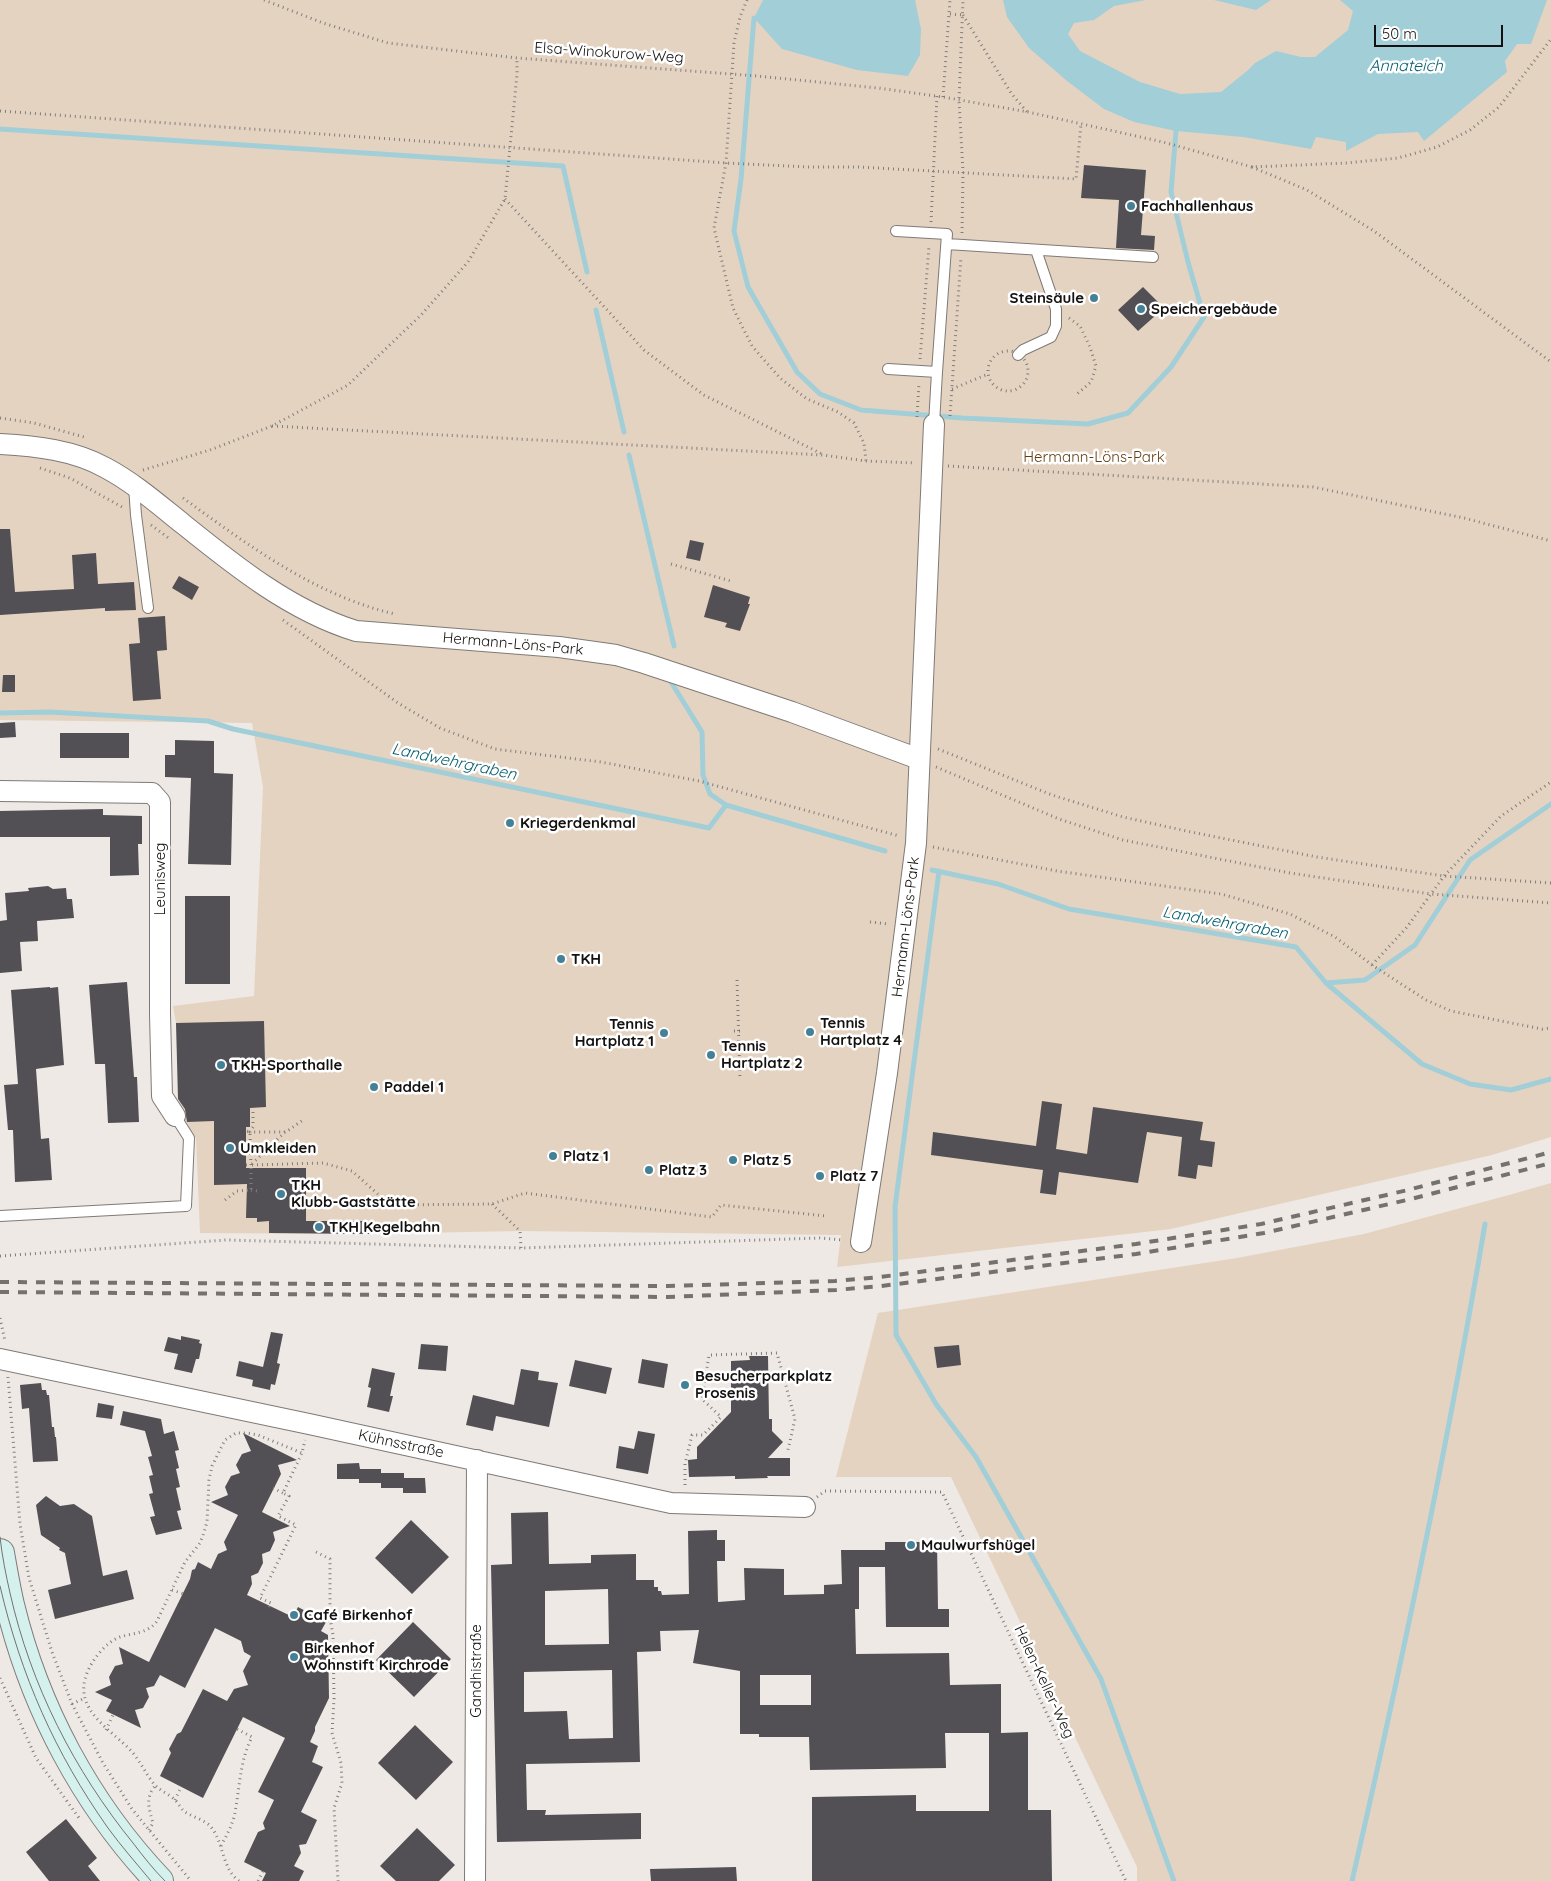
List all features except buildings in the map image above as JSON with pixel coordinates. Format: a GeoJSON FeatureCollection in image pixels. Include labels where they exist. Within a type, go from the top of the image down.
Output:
{"type":"FeatureCollection","features":[{"type":"Feature","properties":{"kind":"main road"},"geometry":{"type":"LineString","coordinates":[[0,1553],[5,1607],[30,1674],[54,1730],[88,1790],[114,1828],[159,1881]]}},
{"type":"Feature","properties":{"kind":"street","name":"Hermann-Löns-Park"},"geometry":{"type":"LineString","coordinates":[[854,1241],[887,1073],[916,843],[919,750],[921,461],[935,416]]}},
{"type":"Feature","properties":{"kind":"street","name":"Hermann-Löns-Park"},"geometry":{"type":"LineString","coordinates":[[0,444],[42,447],[73,455],[139,477],[198,537],[308,613],[331,624],[356,632],[559,647],[616,655],[792,712],[919,750]]}},
{"type":"Feature","properties":{"kind":"street","name":"Leunisweg"},"geometry":{"type":"LineString","coordinates":[[0,791],[152,793],[160,802],[162,1096],[175,1116]]}},
{"type":"Feature","properties":{"kind":"street","name":"Kühnsstraße"},"geometry":{"type":"LineString","coordinates":[[3,1360],[652,1499],[686,1504],[805,1507]]}},
{"type":"Feature","properties":{"kind":"street","name":"Gandhistraße"},"geometry":{"type":"LineString","coordinates":[[475,1881],[477,1460]]}},
{"type":"Feature","properties":{"kind":"lane"},"geometry":{"type":"LineString","coordinates":[[896,231],[930,234],[962,244],[1153,257]]}},
{"type":"Feature","properties":{"kind":"lane","name":"Hermann-Löns-Park"},"geometry":{"type":"LineString","coordinates":[[935,416],[936,372],[947,239]]}},
{"type":"Feature","properties":{"kind":"lane"},"geometry":{"type":"LineString","coordinates":[[1018,355],[1023,350],[1051,337],[1056,326],[1056,309],[1036,250]]}},
{"type":"Feature","properties":{"kind":"lane"},"geometry":{"type":"LineString","coordinates":[[888,369],[936,372]]}},
{"type":"Feature","properties":{"kind":"lane"},"geometry":{"type":"LineString","coordinates":[[139,477],[136,515],[148,608]]}},
{"type":"Feature","properties":{"kind":"lane"},"geometry":{"type":"LineString","coordinates":[[0,1216],[186,1206],[189,1138],[175,1116]]}},
{"type":"Feature","properties":{"kind":"path","name":"Elsa-Winokurow-Weg"},"geometry":{"type":"LineString","coordinates":[[264,0],[388,43],[517,58],[757,76],[937,96],[1028,112],[1162,142],[1252,167]]}},
{"type":"Feature","properties":{"kind":"path"},"geometry":{"type":"LineString","coordinates":[[747,0],[740,17],[734,42],[726,163],[714,228],[733,308],[752,346],[780,378],[807,399],[838,412],[854,424],[864,443],[866,460]]}},
{"type":"Feature","properties":{"kind":"path"},"geometry":{"type":"LineString","coordinates":[[943,97],[950,0]]}},
{"type":"Feature","properties":{"kind":"path"},"geometry":{"type":"LineString","coordinates":[[951,408],[962,244],[963,172],[959,100],[963,0]]}},
{"type":"Feature","properties":{"kind":"path"},"geometry":{"type":"LineString","coordinates":[[950,14],[963,14]]}},
{"type":"Feature","properties":{"kind":"path"},"geometry":{"type":"LineString","coordinates":[[963,14],[1012,93],[1028,112]]}},
{"type":"Feature","properties":{"kind":"path"},"geometry":{"type":"LineString","coordinates":[[1252,167],[1346,163],[1398,158],[1438,147],[1470,130],[1499,107],[1551,39]]}},
{"type":"Feature","properties":{"kind":"path"},"geometry":{"type":"LineString","coordinates":[[139,477],[272,426],[348,385],[421,315],[468,262],[505,199],[517,58]]}},
{"type":"Feature","properties":{"kind":"path"},"geometry":{"type":"LineString","coordinates":[[918,406],[937,96]]}},
{"type":"Feature","properties":{"kind":"path"},"geometry":{"type":"LineString","coordinates":[[0,111],[726,163],[963,172],[1076,179],[1081,124]]}},
{"type":"Feature","properties":{"kind":"path"},"geometry":{"type":"LineString","coordinates":[[1252,167],[1307,190],[1374,231],[1551,362]]}},
{"type":"Feature","properties":{"kind":"path"},"geometry":{"type":"LineString","coordinates":[[505,199],[644,350],[704,395],[823,455]]}},
{"type":"Feature","properties":{"kind":"path"},"geometry":{"type":"LineString","coordinates":[[1056,309],[1080,326],[1096,366],[1091,382],[1077,394]]}},
{"type":"Feature","properties":{"kind":"path"},"geometry":{"type":"LineString","coordinates":[[1006,352],[1018,355],[1023,359],[1028,370],[1027,377],[1019,388],[1006,391],[994,386],[988,374],[991,361],[1006,352]]}},
{"type":"Feature","properties":{"kind":"path"},"geometry":{"type":"LineString","coordinates":[[952,389],[988,374]]}},
{"type":"Feature","properties":{"kind":"path"},"geometry":{"type":"LineString","coordinates":[[0,418],[34,423],[88,438]]}},
{"type":"Feature","properties":{"kind":"path"},"geometry":{"type":"LineString","coordinates":[[272,426],[823,455],[866,460],[921,461],[1313,487],[1464,518],[1551,541]]}},
{"type":"Feature","properties":{"kind":"path"},"geometry":{"type":"LineString","coordinates":[[136,465],[139,477]]}},
{"type":"Feature","properties":{"kind":"path"},"geometry":{"type":"LineString","coordinates":[[139,477],[151,475]]}},
{"type":"Feature","properties":{"kind":"path"},"geometry":{"type":"LineString","coordinates":[[182,497],[293,573],[373,609],[399,615]]}},
{"type":"Feature","properties":{"kind":"path"},"geometry":{"type":"LineString","coordinates":[[671,564],[731,581]]}},
{"type":"Feature","properties":{"kind":"path"},"geometry":{"type":"LineString","coordinates":[[919,750],[1052,795],[1123,816],[1317,858],[1450,877],[1551,883]]}},
{"type":"Feature","properties":{"kind":"path"},"geometry":{"type":"LineString","coordinates":[[919,750],[1059,819],[1123,840],[1290,873],[1431,894],[1551,903]]}},
{"type":"Feature","properties":{"kind":"path"},"geometry":{"type":"LineString","coordinates":[[699,781],[900,837],[901,827]]}},
{"type":"Feature","properties":{"kind":"path"},"geometry":{"type":"LineString","coordinates":[[1373,966],[1407,927],[1444,876],[1501,816],[1551,782]]}},
{"type":"Feature","properties":{"kind":"path"},"geometry":{"type":"LineString","coordinates":[[916,843],[1057,871],[1221,894],[1290,914],[1335,937],[1373,966],[1426,1000],[1451,1011],[1542,1029],[1551,1028]]}},
{"type":"Feature","properties":{"kind":"path"},"geometry":{"type":"LineString","coordinates":[[870,922],[890,924],[889,934]]}},
{"type":"Feature","properties":{"kind":"path"},"geometry":{"type":"LineString","coordinates":[[737,980],[740,1080]]}},
{"type":"Feature","properties":{"kind":"path"},"geometry":{"type":"LineString","coordinates":[[252,1190],[248,1131],[252,1127],[253,1112]]}},
{"type":"Feature","properties":{"kind":"path"},"geometry":{"type":"LineString","coordinates":[[251,1165],[286,1132],[304,1120]]}},
{"type":"Feature","properties":{"kind":"path"},"geometry":{"type":"LineString","coordinates":[[248,1131],[286,1132]]}},
{"type":"Feature","properties":{"kind":"path"},"geometry":{"type":"LineString","coordinates":[[246,1165],[324,1163],[352,1171],[390,1205],[492,1204],[525,1193],[712,1217],[722,1205],[826,1216]]}},
{"type":"Feature","properties":{"kind":"path"},"geometry":{"type":"LineString","coordinates":[[225,1200],[237,1191],[257,1191]]}},
{"type":"Feature","properties":{"kind":"path"},"geometry":{"type":"LineString","coordinates":[[492,1204],[520,1231],[521,1248]]}},
{"type":"Feature","properties":{"kind":"path"},"geometry":{"type":"LineString","coordinates":[[0,1256],[226,1240],[521,1248],[820,1238],[854,1241]]}},
{"type":"Feature","properties":{"kind":"path"},"geometry":{"type":"LineString","coordinates":[[0,1318],[20,1524],[29,1578],[52,1652],[72,1704],[103,1763],[132,1809],[191,1881]]}},
{"type":"Feature","properties":{"kind":"path"},"geometry":{"type":"LineString","coordinates":[[686,1504],[685,1464],[692,1435],[703,1435],[721,1417],[702,1399],[709,1355],[777,1354],[795,1419],[788,1450]]}},
{"type":"Feature","properties":{"kind":"path"},"geometry":{"type":"LineString","coordinates":[[239,1881],[230,1870],[221,1846],[210,1826],[184,1811],[175,1800],[155,1786],[126,1745],[106,1730],[95,1718],[85,1698],[84,1684],[86,1673],[100,1653],[118,1638],[138,1633],[154,1626],[185,1562],[200,1543],[207,1522],[209,1480],[212,1466],[225,1440],[236,1433],[258,1435],[302,1453]]}},
{"type":"Feature","properties":{"kind":"path"},"geometry":{"type":"LineString","coordinates":[[283,1493],[302,1453],[306,1439]]}},
{"type":"Feature","properties":{"kind":"path"},"geometry":{"type":"LineString","coordinates":[[269,1607],[271,1603],[260,1598],[296,1524],[278,1516],[288,1496],[273,1488]]}},
{"type":"Feature","properties":{"kind":"path","name":"Helen-Keller-Weg"},"geometry":{"type":"LineString","coordinates":[[825,1490],[942,1492],[1126,1881]]}},
{"type":"Feature","properties":{"kind":"path"},"geometry":{"type":"LineString","coordinates":[[316,1552],[330,1559],[330,1618],[333,1635],[334,1699],[332,1733],[341,1763],[342,1783],[334,1808],[338,1881]]}},
{"type":"Feature","properties":{"kind":"path"},"geometry":{"type":"LineString","coordinates":[[172,1590],[184,1594]]}},
{"type":"Feature","properties":{"kind":"path"},"geometry":{"type":"LineString","coordinates":[[0,1693],[4,1691]]}},
{"type":"Feature","properties":{"kind":"path"},"geometry":{"type":"LineString","coordinates":[[72,1704],[85,1698]]}},
{"type":"Feature","properties":{"kind":"path"},"geometry":{"type":"LineString","coordinates":[[106,1730],[113,1714]]}},
{"type":"Feature","properties":{"kind":"path"},"geometry":{"type":"LineString","coordinates":[[221,1846],[230,1830],[234,1816],[242,1765],[252,1737],[235,1728]]}},
{"type":"Feature","properties":{"kind":"path"},"geometry":{"type":"LineString","coordinates":[[148,1830],[153,1823],[148,1804],[148,1795],[155,1786]]}},
{"type":"Feature","properties":{"kind":"path"},"geometry":{"type":"LineString","coordinates":[[175,1800],[181,1787]]}},
{"type":"Feature","properties":{"kind":"path"},"geometry":{"type":"LineString","coordinates":[[258,1881],[263,1871]]}},
{"type":"Feature","properties":{"kind":"green space","name":"Hermann-Löns-Park"},"geometry":{"type":"Polygon","coordinates":[[[0,0],[1551,0],[1551,1137],[1492,1155],[1171,1229],[837,1267],[841,1235],[520,1231],[369,1234],[200,1233],[196,1138],[180,1121],[176,1023],[173,1006],[254,996],[263,787],[252,723],[0,720],[0,0]]]}},
{"type":"Feature","properties":{"kind":"green space"},"geometry":{"type":"Polygon","coordinates":[[[1551,1183],[1551,1881],[1137,1881],[1137,1867],[951,1477],[836,1477],[878,1313],[1237,1258],[1364,1234],[1551,1183]]]}},
{"type":"Feature","properties":{"kind":"water"},"geometry":{"type":"Polygon","coordinates":[[[763,0],[915,0],[921,29],[920,55],[908,76],[857,70],[782,49],[754,18],[763,0]]]}},
{"type":"Feature","properties":{"kind":"water","name":"Annateich"},"geometry":{"type":"Polygon","coordinates":[[[1003,0],[1146,0],[1114,6],[1094,20],[1074,23],[1068,34],[1080,51],[1140,82],[1180,94],[1221,92],[1255,63],[1276,51],[1301,57],[1315,57],[1348,30],[1353,11],[1340,0],[1547,0],[1531,44],[1517,44],[1505,61],[1507,72],[1424,141],[1418,132],[1378,134],[1346,151],[1346,142],[1316,137],[1311,149],[1243,137],[1176,131],[1134,122],[1104,109],[1067,81],[1029,48],[1007,17],[1003,0]]]}},
{"type":"Feature","properties":{"kind":"water"},"geometry":{"type":"Polygon","coordinates":[[[1214,0],[1271,0],[1256,10],[1214,0]]]}},
{"type":"Feature","properties":{"kind":"waterway"},"geometry":{"type":"LineString","coordinates":[[754,18],[741,179],[734,231],[748,287],[797,372],[820,394],[861,410],[962,418],[1088,424],[1128,413],[1171,367],[1204,317],[1171,192],[1176,131]]}},
{"type":"Feature","properties":{"kind":"waterway"},"geometry":{"type":"LineString","coordinates":[[0,129],[563,166],[587,272]]}},
{"type":"Feature","properties":{"kind":"waterway"},"geometry":{"type":"LineString","coordinates":[[596,310],[624,432]]}},
{"type":"Feature","properties":{"kind":"waterway"},"geometry":{"type":"LineString","coordinates":[[629,455],[674,646]]}},
{"type":"Feature","properties":{"kind":"waterway"},"geometry":{"type":"LineString","coordinates":[[671,682],[702,732],[703,775],[710,794],[726,805]]}},
{"type":"Feature","properties":{"kind":"waterway","name":"Landwehrgraben"},"geometry":{"type":"LineString","coordinates":[[0,713],[50,712],[208,721],[233,729],[709,828],[726,805],[885,851]]}},
{"type":"Feature","properties":{"kind":"waterway","name":"Landwehrgraben"},"geometry":{"type":"LineString","coordinates":[[932,870],[998,884],[1069,909],[1296,947],[1326,983],[1365,980],[1415,945],[1470,860],[1551,804]]}},
{"type":"Feature","properties":{"kind":"waterway"},"geometry":{"type":"LineString","coordinates":[[939,871],[895,1207],[896,1335],[936,1404],[976,1457],[1101,1679],[1174,1881]]}},
{"type":"Feature","properties":{"kind":"waterway"},"geometry":{"type":"LineString","coordinates":[[1326,983],[1422,1064],[1470,1084],[1511,1090],[1551,1079]]}},
{"type":"Feature","properties":{"kind":"waterway"},"geometry":{"type":"LineString","coordinates":[[1352,1881],[1423,1553],[1456,1389],[1485,1224]]}},
{"type":"Feature","properties":{"kind":"tram line"},"geometry":{"type":"LineString","coordinates":[[0,1537],[7,1579],[19,1627],[30,1661],[57,1725],[92,1786],[112,1815],[144,1858],[165,1881]]}},
{"type":"Feature","properties":{"kind":"tram line"},"geometry":{"type":"LineString","coordinates":[[0,1586],[8,1619],[29,1682],[56,1742],[89,1800],[108,1828],[151,1881]]}},
{"type":"Feature","properties":{"kind":"railway"},"geometry":{"type":"LineString","coordinates":[[0,1282],[668,1286],[835,1281],[880,1277],[1136,1244],[1261,1224],[1408,1190],[1551,1152]]}},
{"type":"Feature","properties":{"kind":"railway"},"geometry":{"type":"LineString","coordinates":[[0,1292],[667,1297],[836,1290],[1136,1254],[1264,1233],[1411,1199],[1551,1163]]}},
{"type":"Feature","properties":{"kind":"place","name":"Fachhallenhaus"},"geometry":{"type":"Point","coordinates":[1131,206]}},
{"type":"Feature","properties":{"kind":"place","name":"Steinsäule"},"geometry":{"type":"Point","coordinates":[1094,298]}},
{"type":"Feature","properties":{"kind":"place","name":"Speichergebäude"},"geometry":{"type":"Point","coordinates":[1141,309]}},
{"type":"Feature","properties":{"kind":"place","name":"Kriegerdenkmal"},"geometry":{"type":"Point","coordinates":[510,823]}},
{"type":"Feature","properties":{"kind":"place","name":"TKH"},"geometry":{"type":"Point","coordinates":[561,959]}},
{"type":"Feature","properties":{"kind":"place","name":"Tennis Hartplatz 4"},"geometry":{"type":"Point","coordinates":[810,1032]}},
{"type":"Feature","properties":{"kind":"place","name":"Tennis Hartplatz 1"},"geometry":{"type":"Point","coordinates":[664,1033]}},
{"type":"Feature","properties":{"kind":"place","name":"Tennis Hartplatz 2"},"geometry":{"type":"Point","coordinates":[711,1055]}},
{"type":"Feature","properties":{"kind":"place","name":"TKH-Sporthalle"},"geometry":{"type":"Point","coordinates":[221,1065]}},
{"type":"Feature","properties":{"kind":"place","name":"Paddel 1"},"geometry":{"type":"Point","coordinates":[374,1087]}},
{"type":"Feature","properties":{"kind":"place","name":"Umkleiden"},"geometry":{"type":"Point","coordinates":[230,1148]}},
{"type":"Feature","properties":{"kind":"place","name":"Platz 1"},"geometry":{"type":"Point","coordinates":[553,1156]}},
{"type":"Feature","properties":{"kind":"place","name":"Platz 5"},"geometry":{"type":"Point","coordinates":[733,1160]}},
{"type":"Feature","properties":{"kind":"place","name":"Platz 3"},"geometry":{"type":"Point","coordinates":[649,1170]}},
{"type":"Feature","properties":{"kind":"place","name":"Platz 7"},"geometry":{"type":"Point","coordinates":[820,1176]}},
{"type":"Feature","properties":{"kind":"place","name":"TKH Klubb-Gaststätte"},"geometry":{"type":"Point","coordinates":[281,1194]}},
{"type":"Feature","properties":{"kind":"place","name":"TKH Kegelbahn"},"geometry":{"type":"Point","coordinates":[319,1227]}},
{"type":"Feature","properties":{"kind":"place","name":"Besucherparkplatz Prosenis"},"geometry":{"type":"Point","coordinates":[685,1385]}},
{"type":"Feature","properties":{"kind":"place","name":"Maulwurfshügel"},"geometry":{"type":"Point","coordinates":[911,1545]}},
{"type":"Feature","properties":{"kind":"place","name":"Café Birkenhof"},"geometry":{"type":"Point","coordinates":[294,1615]}},
{"type":"Feature","properties":{"kind":"place","name":"Birkenhof Wohnstift Kirchrode"},"geometry":{"type":"Point","coordinates":[294,1657]}}]}
